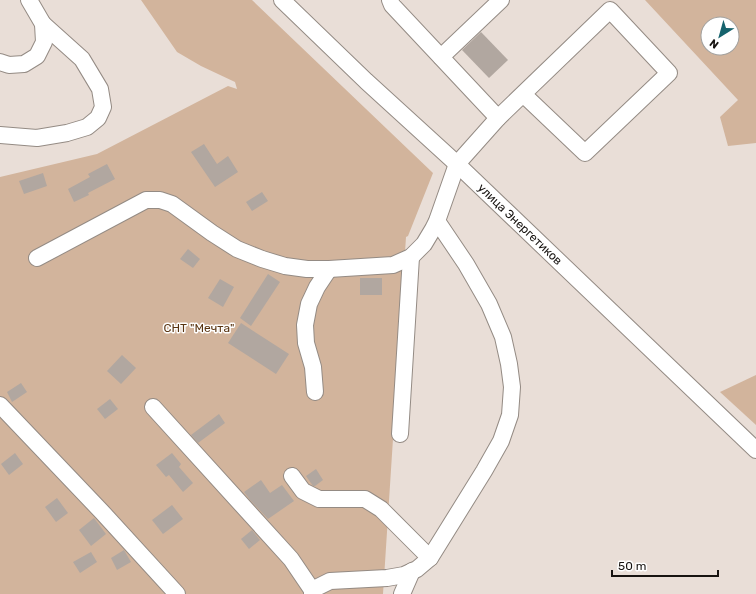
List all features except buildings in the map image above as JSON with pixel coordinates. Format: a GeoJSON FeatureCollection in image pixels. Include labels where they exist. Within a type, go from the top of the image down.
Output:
{"type":"FeatureCollection","features":[{"type":"Feature","properties":{"kind":"street"},"geometry":{"type":"LineString","coordinates":[[0,135],[37,138],[67,133],[87,127],[98,118],[103,107],[100,89],[82,59],[43,24],[29,0]]}},
{"type":"Feature","properties":{"kind":"street","name":"улица Энергетиков"},"geometry":{"type":"LineString","coordinates":[[282,0],[366,81],[457,164],[756,450]]}},
{"type":"Feature","properties":{"kind":"street"},"geometry":{"type":"LineString","coordinates":[[390,0],[392,4],[498,118]]}},
{"type":"Feature","properties":{"kind":"street"},"geometry":{"type":"LineString","coordinates":[[441,57],[501,0]]}},
{"type":"Feature","properties":{"kind":"street"},"geometry":{"type":"LineString","coordinates":[[37,258],[146,200],[160,200],[172,204],[237,249],[285,266],[307,269],[329,269],[393,265],[411,257],[424,244],[437,221],[457,164],[498,118],[610,10],[669,73],[585,153],[523,94]]}},
{"type":"Feature","properties":{"kind":"street"},"geometry":{"type":"LineString","coordinates":[[0,62],[9,65],[24,64],[37,56],[44,42],[43,24]]}},
{"type":"Feature","properties":{"kind":"street"},"geometry":{"type":"LineString","coordinates":[[153,407],[291,559],[312,592],[330,581],[387,578],[404,575],[417,569],[430,558],[501,441],[510,414],[512,387],[503,337],[489,304],[466,264],[437,221]]}},
{"type":"Feature","properties":{"kind":"street"},"geometry":{"type":"LineString","coordinates":[[400,434],[411,257]]}},
{"type":"Feature","properties":{"kind":"street"},"geometry":{"type":"LineString","coordinates":[[315,392],[313,367],[306,343],[305,325],[309,304],[317,287],[329,269]]}},
{"type":"Feature","properties":{"kind":"street"},"geometry":{"type":"LineString","coordinates":[[0,405],[102,512],[177,594]]}},
{"type":"Feature","properties":{"kind":"street"},"geometry":{"type":"LineString","coordinates":[[292,476],[303,491],[318,499],[365,500],[381,509],[430,558]]}},
{"type":"Feature","properties":{"kind":"street"},"geometry":{"type":"LineString","coordinates":[[402,594],[412,571]]}},
{"type":"Feature","properties":{"kind":"green space","name":"СНТ \"Мечта\""},"geometry":{"type":"Polygon","coordinates":[[[141,0],[252,0],[433,173],[408,236],[406,237],[383,594],[0,594],[0,177],[97,154],[228,86],[237,89],[235,82],[201,66],[177,52],[141,0]]]}},
{"type":"Feature","properties":{"kind":"green space"},"geometry":{"type":"Polygon","coordinates":[[[645,0],[756,0],[756,143],[728,146],[720,117],[738,100],[645,0]]]}},
{"type":"Feature","properties":{"kind":"green space"},"geometry":{"type":"Polygon","coordinates":[[[756,375],[756,425],[720,392],[756,375]]]}}]}
